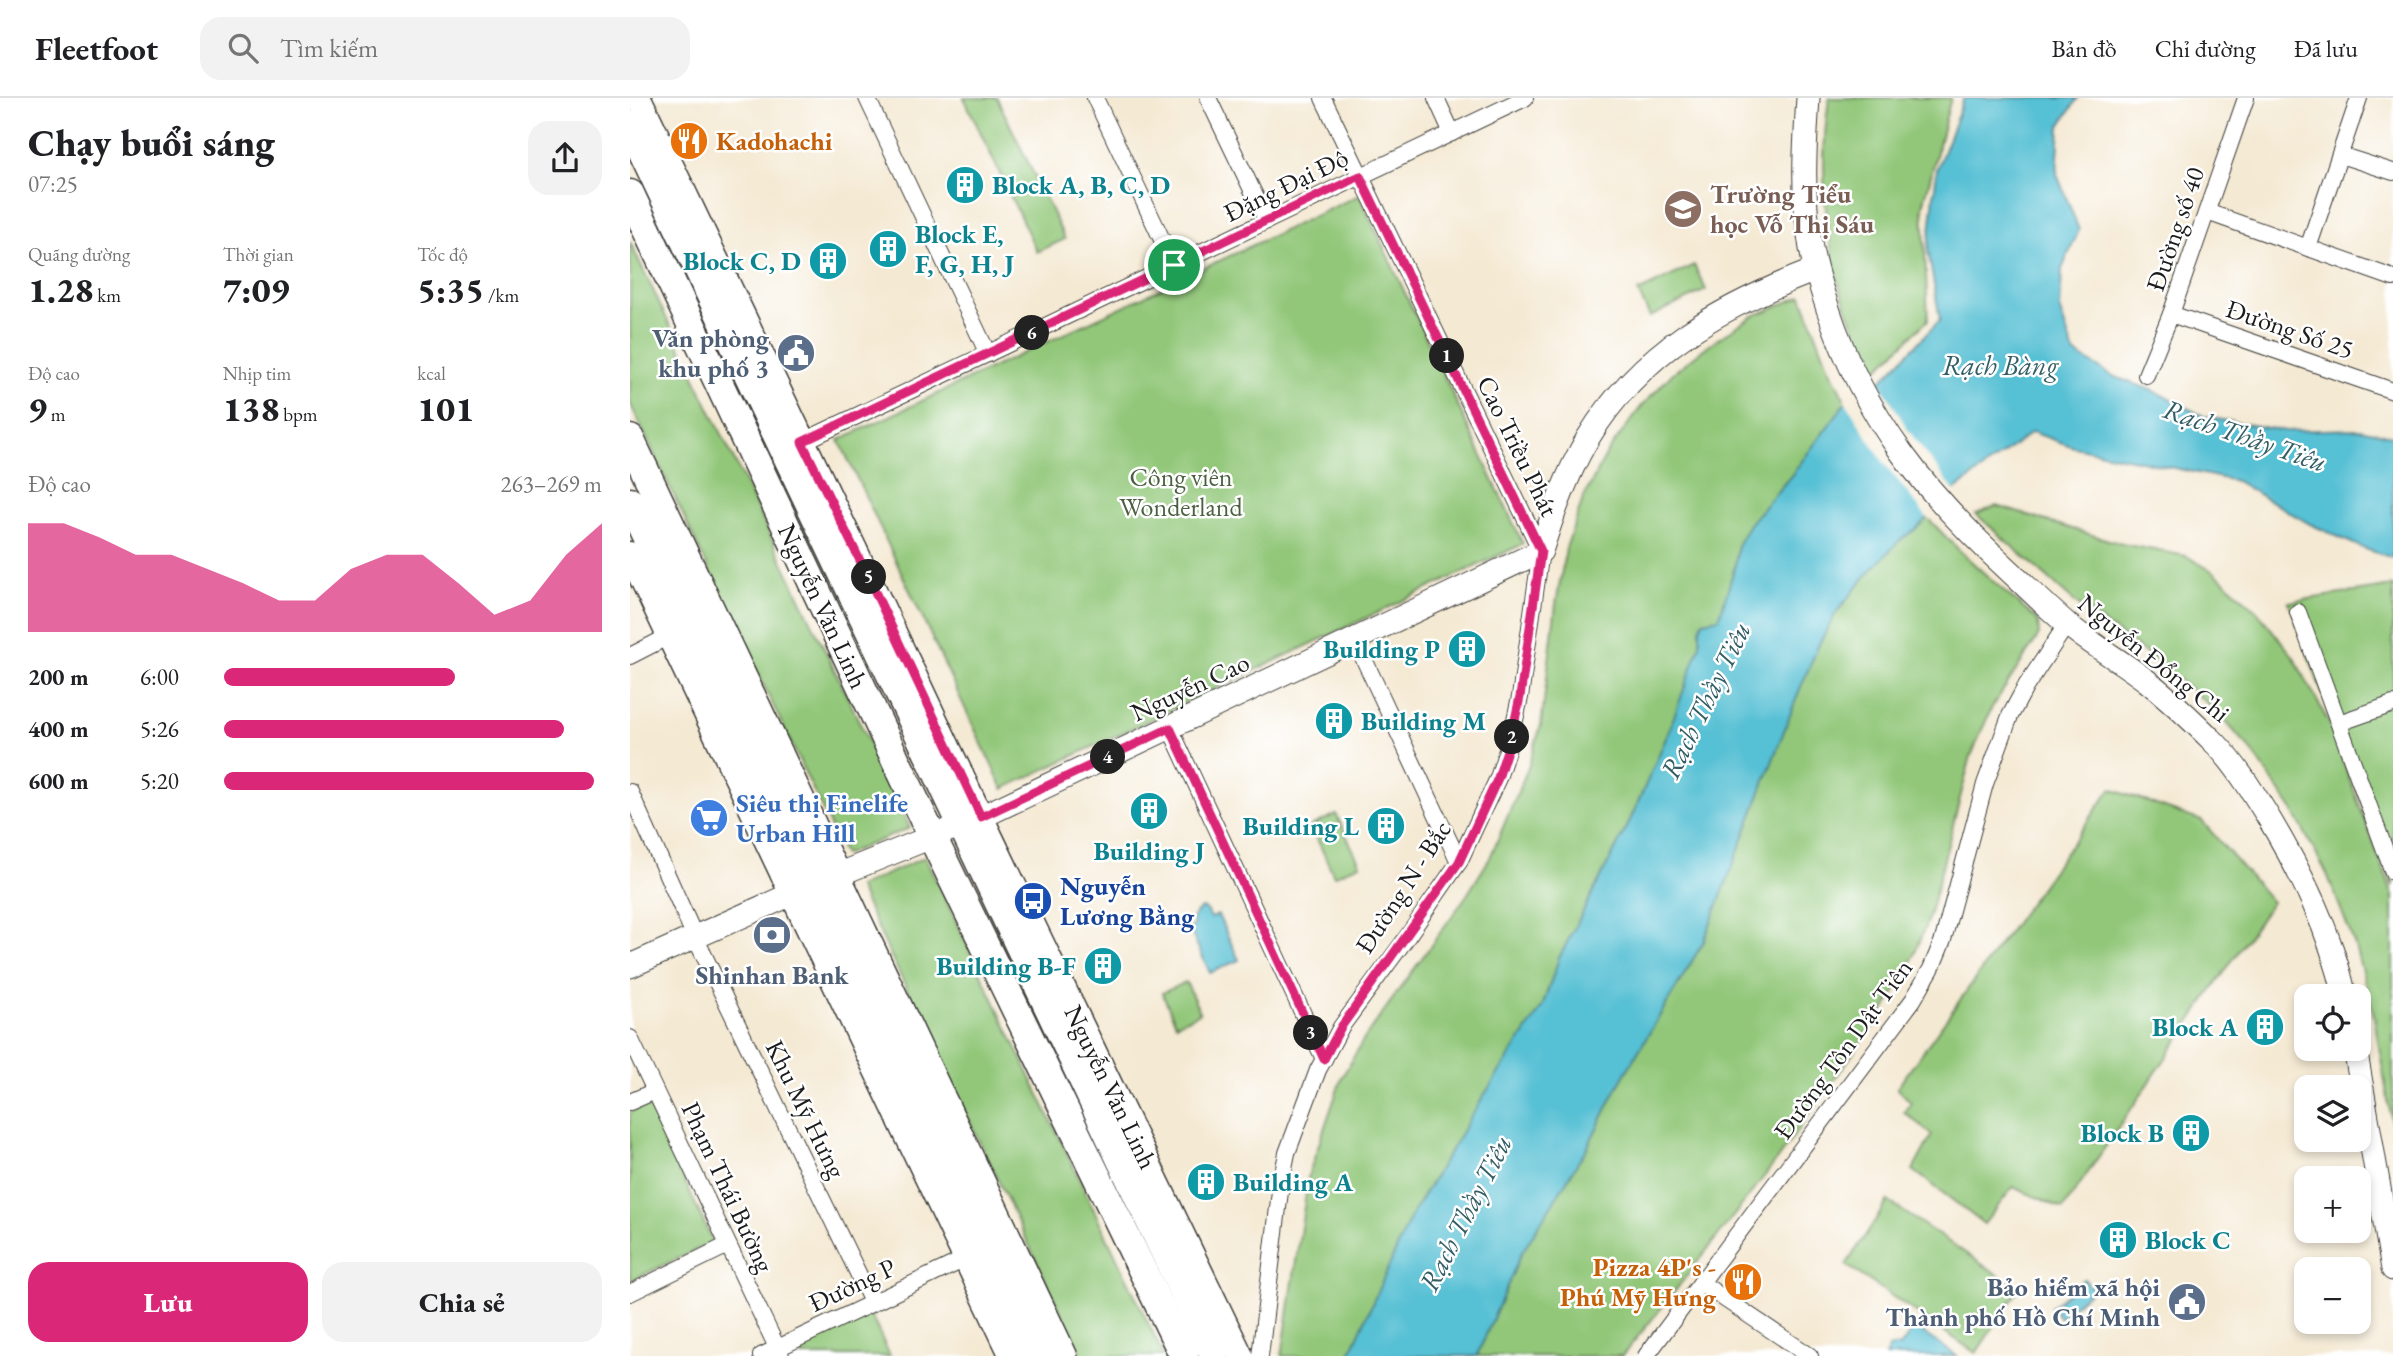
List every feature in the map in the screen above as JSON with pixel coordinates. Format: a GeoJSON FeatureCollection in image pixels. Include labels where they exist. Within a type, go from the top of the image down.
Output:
{"type":"FeatureCollection","features":[{"type":"Feature","properties":{"kind":"highway","name":"Nguyễn Văn Linh"},"geometry":{"type":"LineString","coordinates":[[630,125],[706,261],[971,820],[1214,1356]]}},
{"type":"Feature","properties":{"kind":"highway","name":"Nguyễn Văn Linh"},"geometry":{"type":"LineString","coordinates":[[630,194],[932,836],[1184,1356]]}},
{"type":"Feature","properties":{"kind":"highway"},"geometry":{"type":"LineString","coordinates":[[630,439],[814,884],[975,1254],[1034,1356]]}},
{"type":"Feature","properties":{"kind":"highway"},"geometry":{"type":"LineString","coordinates":[[630,502],[814,884],[1063,1356]]}},
{"type":"Feature","properties":{"kind":"main road","name":"Nguyễn Văn Linh"},"geometry":{"type":"LineString","coordinates":[[639,98],[706,261]]}},
{"type":"Feature","properties":{"kind":"main road"},"geometry":{"type":"LineString","coordinates":[[630,554],[670,636],[814,884]]}},
{"type":"Feature","properties":{"kind":"main road","name":"Nguyễn Văn Linh"},"geometry":{"type":"LineString","coordinates":[[971,820],[1241,1356]]}},
{"type":"Feature","properties":{"kind":"main road"},"geometry":{"type":"LineString","coordinates":[[975,1254],[1012,1356]]}},
{"type":"Feature","properties":{"kind":"street"},"geometry":{"type":"LineString","coordinates":[[867,98],[988,354]]}},
{"type":"Feature","properties":{"kind":"street"},"geometry":{"type":"LineString","coordinates":[[1095,98],[1174,265]]}},
{"type":"Feature","properties":{"kind":"street"},"geometry":{"type":"LineString","coordinates":[[1208,98],[1267,221]]}},
{"type":"Feature","properties":{"kind":"street","name":"Cao Triều Phát"},"geometry":{"type":"LineString","coordinates":[[1322,98],[1541,551]]}},
{"type":"Feature","properties":{"kind":"street"},"geometry":{"type":"LineString","coordinates":[[1436,98],[1452,132]]}},
{"type":"Feature","properties":{"kind":"street","name":"Đặng Đại Độ"},"geometry":{"type":"LineString","coordinates":[[793,446],[1525,98]]}},
{"type":"Feature","properties":{"kind":"street"},"geometry":{"type":"LineString","coordinates":[[1808,98],[1804,146],[1805,195],[1815,270]]}},
{"type":"Feature","properties":{"kind":"street","name":"Đường số 40"},"geometry":{"type":"LineString","coordinates":[[2146,375],[2171,314],[2246,98]]}},
{"type":"Feature","properties":{"kind":"street"},"geometry":{"type":"LineString","coordinates":[[2308,248],[2359,98]]}},
{"type":"Feature","properties":{"kind":"street"},"geometry":{"type":"LineString","coordinates":[[2340,155],[2393,172]]}},
{"type":"Feature","properties":{"kind":"street"},"geometry":{"type":"LineString","coordinates":[[2207,212],[2393,278]]}},
{"type":"Feature","properties":{"kind":"street","name":"Nguyễn Đổng Chi"},"geometry":{"type":"LineString","coordinates":[[1815,270],[1834,328],[1864,396],[1893,444],[1945,509],[2067,624],[2147,682],[2188,717],[2218,746],[2239,773],[2291,855],[2315,904],[2331,945],[2342,984]]}},
{"type":"Feature","properties":{"kind":"street","name":"Đường N - Bắc"},"geometry":{"type":"LineString","coordinates":[[1260,1356],[1285,1162],[1324,1059],[1341,1027],[1459,862],[1498,778],[1511,738],[1528,649],[1541,551],[1568,478],[1586,440],[1630,381],[1693,328],[1766,289],[1815,270]]}},
{"type":"Feature","properties":{"kind":"street","name":"Đường Số 25"},"geometry":{"type":"LineString","coordinates":[[2171,314],[2393,391]]}},
{"type":"Feature","properties":{"kind":"street","name":"Nguyễn Cao"},"geometry":{"type":"LineString","coordinates":[[630,966],[814,884],[971,820],[1541,551]]}},
{"type":"Feature","properties":{"kind":"street"},"geometry":{"type":"LineString","coordinates":[[2298,611],[2393,872]]}},
{"type":"Feature","properties":{"kind":"street","name":"Đường Tôn Dật Tiên"},"geometry":{"type":"LineString","coordinates":[[1646,1356],[1913,1000],[1931,969],[1953,908],[1984,784],[2010,716],[2026,686],[2067,624]]}},
{"type":"Feature","properties":{"kind":"street"},"geometry":{"type":"LineString","coordinates":[[630,656],[670,636]]}},
{"type":"Feature","properties":{"kind":"street"},"geometry":{"type":"LineString","coordinates":[[1355,640],[1459,862]]}},
{"type":"Feature","properties":{"kind":"street"},"geometry":{"type":"LineString","coordinates":[[2339,723],[2393,704]]}},
{"type":"Feature","properties":{"kind":"street"},"geometry":{"type":"LineString","coordinates":[[1170,728],[1324,1059]]}},
{"type":"Feature","properties":{"kind":"street","name":"Khu Mỹ Hưng"},"geometry":{"type":"LineString","coordinates":[[630,792],[695,937],[872,1302]]}},
{"type":"Feature","properties":{"kind":"street","name":"Phạm Thái Bường"},"geometry":{"type":"LineString","coordinates":[[630,1038],[779,1352]]}},
{"type":"Feature","properties":{"kind":"street"},"geometry":{"type":"LineString","coordinates":[[2357,1061],[2393,1269]]}},
{"type":"Feature","properties":{"kind":"street"},"geometry":{"type":"LineString","coordinates":[[630,1102],[655,1091]]}},
{"type":"Feature","properties":{"kind":"street"},"geometry":{"type":"LineString","coordinates":[[630,1293],[728,1245]]}},
{"type":"Feature","properties":{"kind":"street","name":"Đường P"},"geometry":{"type":"LineString","coordinates":[[761,1356],[779,1352],[872,1302],[975,1254]]}},
{"type":"Feature","properties":{"kind":"street"},"geometry":{"type":"LineString","coordinates":[[1701,1283],[1810,1356]]}},
{"type":"Feature","properties":{"kind":"green space"},"geometry":{"type":"Polygon","coordinates":[[[964,98],[997,98],[1065,239],[1037,252],[964,98]]]}},
{"type":"Feature","properties":{"kind":"green space"},"geometry":{"type":"Polygon","coordinates":[[[1829,98],[1951,98],[1923,206],[1928,320],[1874,372],[1846,306],[1830,245],[1824,161],[1829,98]]]}},
{"type":"Feature","properties":{"kind":"green space","name":"Công viên Wonderland"},"geometry":{"type":"Polygon","coordinates":[[[1359,195],[1523,544],[1003,789],[839,440],[1359,195]]]}},
{"type":"Feature","properties":{"kind":"green space"},"geometry":{"type":"Polygon","coordinates":[[[630,242],[910,828],[844,855],[630,403],[630,242]]]}},
{"type":"Feature","properties":{"kind":"green space"},"geometry":{"type":"Polygon","coordinates":[[[1694,265],[1706,290],[1650,317],[1638,292],[1694,265]]]}},
{"type":"Feature","properties":{"kind":"green space"},"geometry":{"type":"Polygon","coordinates":[[[1802,296],[1829,368],[1846,402],[1389,1356],[1282,1356],[1309,1173],[1342,1077],[1364,1039],[1467,895],[1490,858],[1528,768],[1541,725],[1566,548],[1583,499],[1607,453],[1641,407],[1673,373],[1710,344],[1753,316],[1802,296]]]}},
{"type":"Feature","properties":{"kind":"green space"},"geometry":{"type":"Polygon","coordinates":[[[1909,496],[1955,546],[2038,621],[2039,635],[1991,709],[1971,756],[1929,917],[1912,960],[1887,1006],[1773,1165],[1622,1356],[1462,1356],[1780,688],[1909,496]]]}},
{"type":"Feature","properties":{"kind":"green space"},"geometry":{"type":"Polygon","coordinates":[[[1997,506],[2122,544],[2186,556],[2214,572],[2256,610],[2293,656],[2328,721],[2393,896],[2393,1130],[2371,1004],[2371,984],[2365,984],[2354,943],[2327,874],[2292,809],[2252,751],[2215,710],[2158,662],[2077,604],[1976,514],[1997,506]]]}},
{"type":"Feature","properties":{"kind":"green space"},"geometry":{"type":"Polygon","coordinates":[[[2393,586],[2393,887],[2289,602],[2393,586]]]}},
{"type":"Feature","properties":{"kind":"green space"},"geometry":{"type":"Polygon","coordinates":[[[2111,789],[2202,821],[2272,902],[2063,1209],[2013,1187],[1984,1224],[1913,1170],[1932,1135],[1904,1112],[1911,1102],[1897,1088],[2111,789]]]}},
{"type":"Feature","properties":{"kind":"green space"},"geometry":{"type":"Polygon","coordinates":[[[1336,814],[1360,864],[1334,876],[1311,826],[1336,814]]]}},
{"type":"Feature","properties":{"kind":"green space"},"geometry":{"type":"Polygon","coordinates":[[[925,857],[1164,1356],[1082,1356],[858,887],[925,857]]]}},
{"type":"Feature","properties":{"kind":"green space"},"geometry":{"type":"Polygon","coordinates":[[[1186,982],[1200,1013],[1176,1024],[1162,993],[1186,982]]]}},
{"type":"Feature","properties":{"kind":"green space"},"geometry":{"type":"Polygon","coordinates":[[[648,1103],[713,1242],[630,1281],[630,1112],[648,1103]]]}},
{"type":"Feature","properties":{"kind":"green space"},"geometry":{"type":"Polygon","coordinates":[[[1888,1201],[2019,1289],[1976,1353],[1846,1265],[1888,1201]]]}},
{"type":"Feature","properties":{"kind":"green space"},"geometry":{"type":"Polygon","coordinates":[[[870,1313],[890,1356],[802,1356],[798,1346],[870,1313]]]}},
{"type":"Feature","properties":{"kind":"water","name":"Rạch Bàng"},"geometry":{"type":"Polygon","coordinates":[[[1964,98],[2078,98],[2060,126],[2057,174],[2079,230],[2062,269],[2060,311],[2074,353],[2115,377],[2154,391],[2205,417],[2286,431],[2360,429],[2393,436],[2393,558],[2365,549],[2310,524],[2236,481],[2074,447],[2032,432],[1955,490],[1917,528],[1898,542],[1836,613],[1800,689],[1704,941],[1619,1084],[1587,1148],[1521,1254],[1477,1356],[1349,1356],[1412,1214],[1542,1007],[1559,958],[1629,823],[1667,736],[1700,645],[1703,621],[1719,618],[1735,566],[1738,544],[1749,524],[1790,477],[1846,402],[1880,382],[1940,320],[1928,250],[1937,169],[1964,98]]]}},
{"type":"Feature","properties":{"kind":"water"},"geometry":{"type":"Polygon","coordinates":[[[1201,908],[1207,910],[1211,918],[1218,915],[1239,960],[1210,973],[1189,928],[1194,926],[1192,918],[1201,908]]]}},
{"type":"Feature","properties":{"kind":"water"},"geometry":{"type":"Polygon","coordinates":[[[2084,1279],[2093,1289],[2060,1318],[2051,1307],[2084,1279]]]}},
{"type":"Feature","properties":{"kind":"water"},"geometry":{"type":"Polygon","coordinates":[[[1914,1327],[1957,1356],[1886,1356],[1889,1348],[1901,1346],[1914,1327]]]}},
{"type":"Feature","properties":{"kind":"pier"},"geometry":{"type":"Polygon","coordinates":[[[1878,379],[1908,430],[1956,493],[1929,520],[1884,463],[1844,399],[1878,379]]]}},
{"type":"Feature","properties":{"kind":"place","name":"Kadohachi"},"geometry":{"type":"Point","coordinates":[689,141]}},
{"type":"Feature","properties":{"kind":"place","name":"Block A, B, C, D"},"geometry":{"type":"Point","coordinates":[965,185]}},
{"type":"Feature","properties":{"kind":"place","name":"Trường Tiểu học Vỗ Thị Sáu"},"geometry":{"type":"Point","coordinates":[1683,209]}},
{"type":"Feature","properties":{"kind":"place","name":"Block E, F, G, H, J"},"geometry":{"type":"Point","coordinates":[888,249]}},
{"type":"Feature","properties":{"kind":"place","name":"Block C, D"},"geometry":{"type":"Point","coordinates":[828,261]}},
{"type":"Feature","properties":{"kind":"place","name":"Văn phòng khu phố 3"},"geometry":{"type":"Point","coordinates":[796,353]}},
{"type":"Feature","properties":{"kind":"place","name":"Building P"},"geometry":{"type":"Point","coordinates":[1467,649]}},
{"type":"Feature","properties":{"kind":"place","name":"Building M"},"geometry":{"type":"Point","coordinates":[1334,721]}},
{"type":"Feature","properties":{"kind":"place","name":"Building J"},"geometry":{"type":"Point","coordinates":[1149,811]}},
{"type":"Feature","properties":{"kind":"place","name":"Siêu thị Finelife Urban Hill"},"geometry":{"type":"Point","coordinates":[709,818]}},
{"type":"Feature","properties":{"kind":"place","name":"Building L"},"geometry":{"type":"Point","coordinates":[1386,826]}},
{"type":"Feature","properties":{"kind":"place","name":"Nguyễn Lương Bằng"},"geometry":{"type":"Point","coordinates":[1033,901]}},
{"type":"Feature","properties":{"kind":"place","name":"Shinhan Bank"},"geometry":{"type":"Point","coordinates":[772,935]}},
{"type":"Feature","properties":{"kind":"place","name":"Building B-F"},"geometry":{"type":"Point","coordinates":[1103,966]}},
{"type":"Feature","properties":{"kind":"place","name":"Block A"},"geometry":{"type":"Point","coordinates":[2265,1027]}},
{"type":"Feature","properties":{"kind":"place","name":"Block B"},"geometry":{"type":"Point","coordinates":[2191,1133]}},
{"type":"Feature","properties":{"kind":"place","name":"Building A"},"geometry":{"type":"Point","coordinates":[1206,1182]}},
{"type":"Feature","properties":{"kind":"place","name":"Block C"},"geometry":{"type":"Point","coordinates":[2118,1240]}},
{"type":"Feature","properties":{"kind":"place","name":"Pizza 4P's - Phú Mỹ Hưng"},"geometry":{"type":"Point","coordinates":[1743,1282]}},
{"type":"Feature","properties":{"kind":"place","name":"Bảo hiểm xã hội Thành phố Hồ Chí Minh"},"geometry":{"type":"Point","coordinates":[2187,1302]}},
{"type":"Feature","properties":{"kind":"route"},"geometry":{"type":"LineString","coordinates":[[1360,176],[1541,551],[1520,697],[1498,778],[1459,862],[1341,1027],[1324,1059],[1170,728],[981,817],[802,442],[1174,265],[1360,176]]}},
{"type":"Feature","properties":{"kind":"water label","name":"Rạch Thầy Tiêu"},"geometry":{"type":"Point","coordinates":[2245,435]}},
{"type":"Feature","properties":{"kind":"water label","name":"Rạch Thầy Tiêu"},"geometry":{"type":"Point","coordinates":[1705,700]}},
{"type":"Feature","properties":{"kind":"water label","name":"Rạch Thầy Tiêu"},"geometry":{"type":"Point","coordinates":[1465,1213]}}]}
